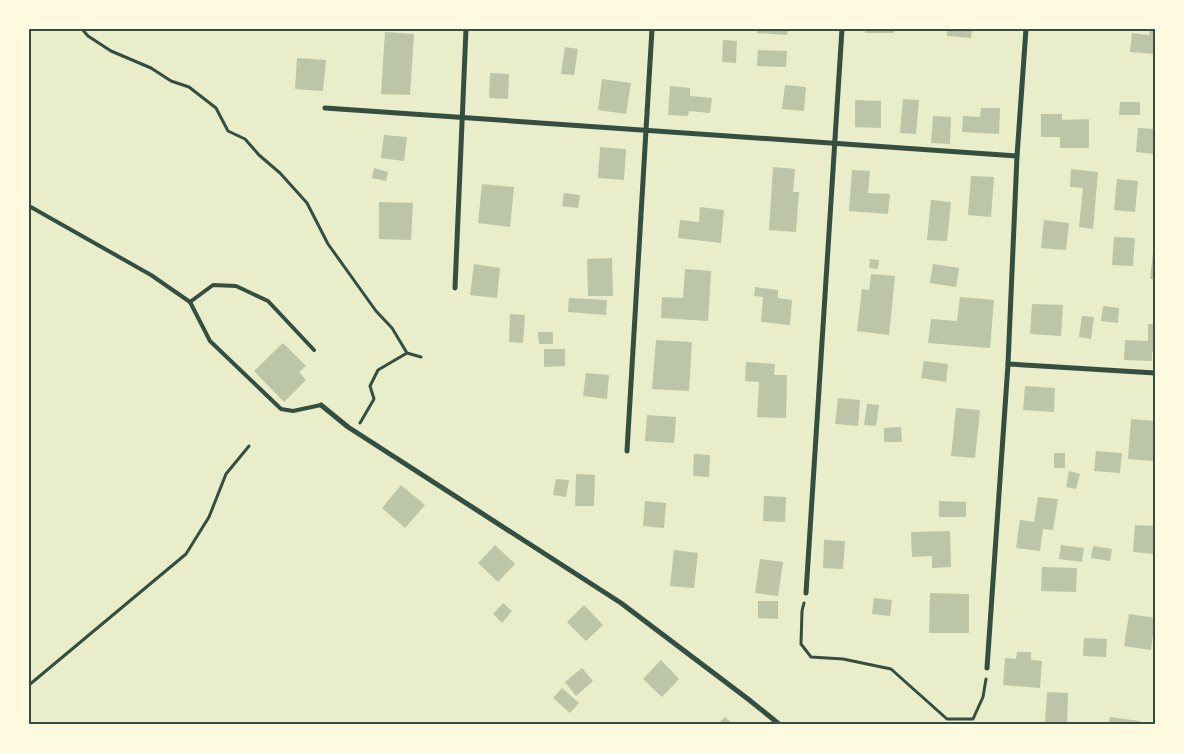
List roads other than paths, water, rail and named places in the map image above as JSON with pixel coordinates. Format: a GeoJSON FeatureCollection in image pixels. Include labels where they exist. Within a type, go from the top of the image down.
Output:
{"type":"FeatureCollection","features":[{"type":"Feature","properties":{"kind":"street"},"geometry":{"type":"LineString","coordinates":[[455,288],[466,29]]}},
{"type":"Feature","properties":{"kind":"street"},"geometry":{"type":"LineString","coordinates":[[627,451],[652,29]]}},
{"type":"Feature","properties":{"kind":"street"},"geometry":{"type":"LineString","coordinates":[[806,593],[842,29]]}},
{"type":"Feature","properties":{"kind":"street"},"geometry":{"type":"LineString","coordinates":[[987,668],[1008,364],[1026,29]]}},
{"type":"Feature","properties":{"kind":"street"},"geometry":{"type":"LineString","coordinates":[[325,108],[1018,156]]}},
{"type":"Feature","properties":{"kind":"street"},"geometry":{"type":"LineString","coordinates":[[1008,364],[1155,373]]}},
{"type":"Feature","properties":{"kind":"street"},"geometry":{"type":"LineString","coordinates":[[321,406],[354,432],[622,603],[779,724]]}},
{"type":"Feature","properties":{"kind":"lane"},"geometry":{"type":"LineString","coordinates":[[29,206],[151,275],[190,302],[210,341],[281,408],[293,411],[321,406]]}},
{"type":"Feature","properties":{"kind":"lane"},"geometry":{"type":"LineString","coordinates":[[190,302],[213,285],[236,286],[268,301],[314,350]]}}]}
